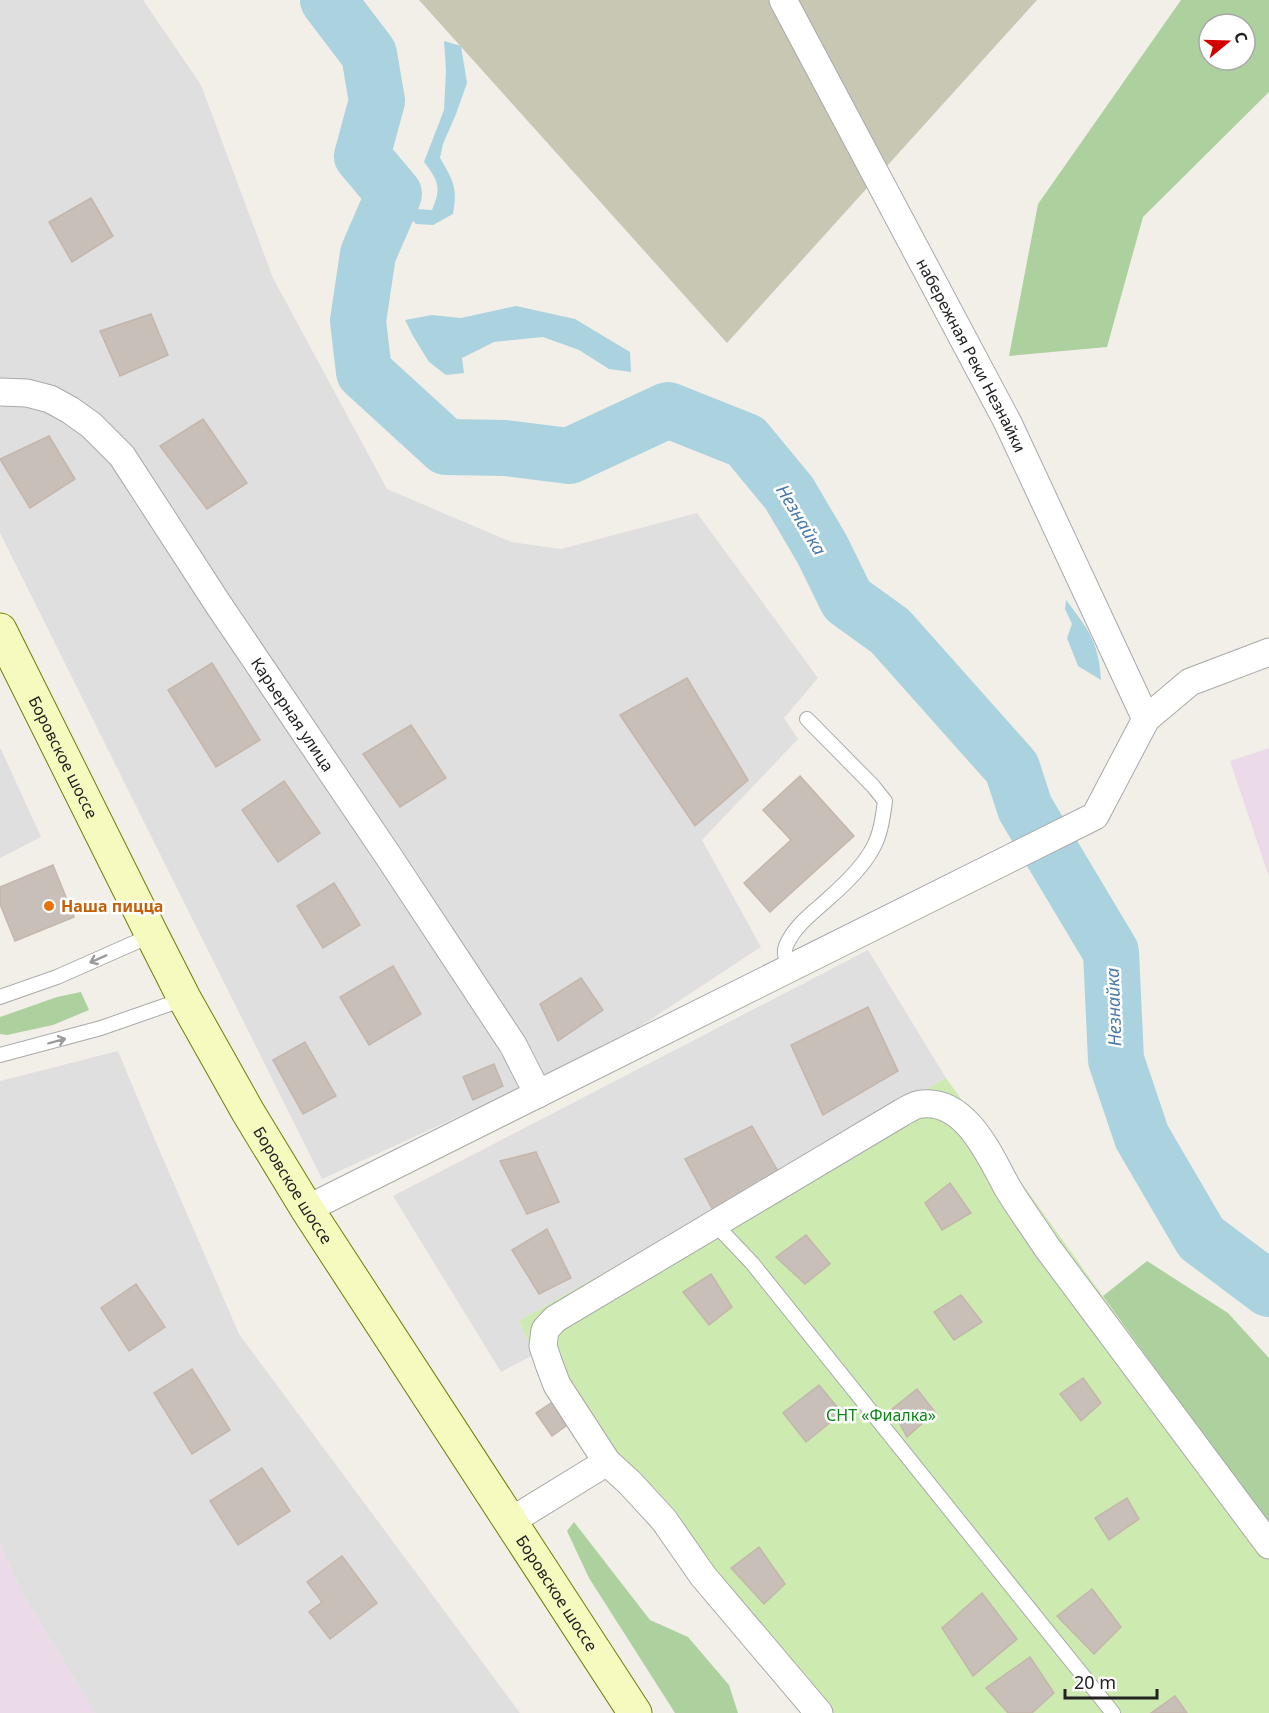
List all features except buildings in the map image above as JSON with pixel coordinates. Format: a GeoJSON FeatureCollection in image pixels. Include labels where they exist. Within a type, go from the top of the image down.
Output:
{"type":"FeatureCollection","features":[{"type":"Feature","properties":{"kind":"main road","name":"Боровское шоссе"},"geometry":{"type":"LineString","coordinates":[[0,630],[184,999],[248,1112],[307,1209],[635,1713]]}},
{"type":"Feature","properties":{"kind":"street","name":"набережная Реки Незнайки"},"geometry":{"type":"LineString","coordinates":[[783,0],[1008,423],[1146,718]]}},
{"type":"Feature","properties":{"kind":"street","name":"Карьерная улица"},"geometry":{"type":"LineString","coordinates":[[0,392],[27,393],[50,399],[91,425],[122,456],[218,604],[513,1044],[538,1094]]}},
{"type":"Feature","properties":{"kind":"street"},"geometry":{"type":"LineString","coordinates":[[307,1209],[1095,816],[1146,718],[1190,682],[1269,652]]}},
{"type":"Feature","properties":{"kind":"street"},"geometry":{"type":"LineString","coordinates":[[819,1713],[703,1576],[664,1520],[607,1462],[557,1385],[543,1346],[545,1330],[555,1319],[901,1113],[921,1104],[937,1105],[952,1110],[967,1123],[984,1144],[1019,1207],[1046,1246],[1269,1545]]}},
{"type":"Feature","properties":{"kind":"street"},"geometry":{"type":"LineString","coordinates":[[511,1521],[607,1462]]}},
{"type":"Feature","properties":{"kind":"lane"},"geometry":{"type":"LineString","coordinates":[[790,968],[785,957],[786,947],[800,924],[860,867],[874,846],[883,822],[885,801],[807,719]]}},
{"type":"Feature","properties":{"kind":"lane"},"geometry":{"type":"LineString","coordinates":[[0,997],[57,977],[152,935]]}},
{"type":"Feature","properties":{"kind":"lane"},"geometry":{"type":"LineString","coordinates":[[0,1055],[101,1028],[184,999]]}},
{"type":"Feature","properties":{"kind":"lane"},"geometry":{"type":"LineString","coordinates":[[715,1224],[752,1263],[1113,1713]]}},
{"type":"Feature","properties":{"kind":"shaded area"},"geometry":{"type":"Polygon","coordinates":[[[0,0],[143,0],[201,85],[273,278],[387,489],[511,542],[561,549],[697,513],[818,678],[784,718],[798,739],[702,840],[761,947],[604,1050],[322,1179],[0,533],[0,0]]]}},
{"type":"Feature","properties":{"kind":"shaded area"},"geometry":{"type":"Polygon","coordinates":[[[419,0],[1037,0],[727,343],[419,0]]]}},
{"type":"Feature","properties":{"kind":"shaded area"},"geometry":{"type":"Polygon","coordinates":[[[0,747],[41,837],[0,858],[0,747]]]}},
{"type":"Feature","properties":{"kind":"shaded area"},"geometry":{"type":"Polygon","coordinates":[[[1269,748],[1269,877],[1230,761],[1269,748]]]}},
{"type":"Feature","properties":{"kind":"shaded area"},"geometry":{"type":"Polygon","coordinates":[[[868,950],[946,1078],[519,1321],[535,1354],[501,1372],[393,1196],[868,950]]]}},
{"type":"Feature","properties":{"kind":"shaded area"},"geometry":{"type":"Polygon","coordinates":[[[118,1051],[239,1334],[520,1713],[95,1713],[22,1593],[0,1544],[0,1081],[118,1051]]]}},
{"type":"Feature","properties":{"kind":"shaded area"},"geometry":{"type":"Polygon","coordinates":[[[0,1544],[22,1593],[95,1713],[0,1713],[0,1544]]]}},
{"type":"Feature","properties":{"kind":"green space"},"geometry":{"type":"Polygon","coordinates":[[[1181,0],[1269,0],[1269,92],[1143,217],[1107,347],[1009,356],[1038,204],[1181,0]]]}},
{"type":"Feature","properties":{"kind":"green space"},"geometry":{"type":"Polygon","coordinates":[[[81,992],[89,1010],[53,1025],[7,1035],[0,1034],[0,1017],[57,997],[81,992]]]}},
{"type":"Feature","properties":{"kind":"green space","name":"СНТ «Фиалка»"},"geometry":{"type":"Polygon","coordinates":[[[946,1078],[1269,1527],[1269,1713],[804,1713],[615,1484],[541,1369],[519,1321],[946,1078]]]}},
{"type":"Feature","properties":{"kind":"green space"},"geometry":{"type":"Polygon","coordinates":[[[1147,1261],[1228,1313],[1269,1358],[1269,1523],[1244,1492],[1103,1296],[1147,1261]]]}},
{"type":"Feature","properties":{"kind":"green space"},"geometry":{"type":"Polygon","coordinates":[[[574,1522],[650,1620],[688,1637],[729,1685],[738,1713],[675,1713],[589,1578],[567,1531],[574,1522]]]}},
{"type":"Feature","properties":{"kind":"water"},"geometry":{"type":"Polygon","coordinates":[[[444,41],[461,46],[467,83],[443,144],[440,158],[455,191],[453,214],[433,225],[416,224],[404,211],[400,196],[406,191],[417,209],[432,210],[437,196],[437,184],[424,162],[444,110],[446,70],[444,41]]]}},
{"type":"Feature","properties":{"kind":"water"},"geometry":{"type":"Polygon","coordinates":[[[516,306],[575,319],[630,352],[631,372],[609,369],[579,350],[543,337],[494,342],[462,358],[464,373],[446,375],[429,362],[405,320],[432,315],[461,318],[516,306]]]}},
{"type":"Feature","properties":{"kind":"water"},"geometry":{"type":"Polygon","coordinates":[[[1066,600],[1095,646],[1101,680],[1078,666],[1067,638],[1072,624],[1065,609],[1066,600]]]}},
{"type":"Feature","properties":{"kind":"waterway","name":"Незнайка"},"geometry":{"type":"LineString","coordinates":[[328,0],[369,54],[377,101],[362,156],[394,194],[368,254],[358,321],[364,372],[446,447],[505,448],[569,456],[668,410],[746,441],[789,493],[822,549],[847,600],[890,631],[1012,768],[1025,808],[1111,952],[1116,1060],[1142,1137],[1201,1238],[1269,1289]]}},
{"type":"Feature","properties":{"kind":"place","name":"Наша пицца"},"geometry":{"type":"Point","coordinates":[49,906]}}]}
